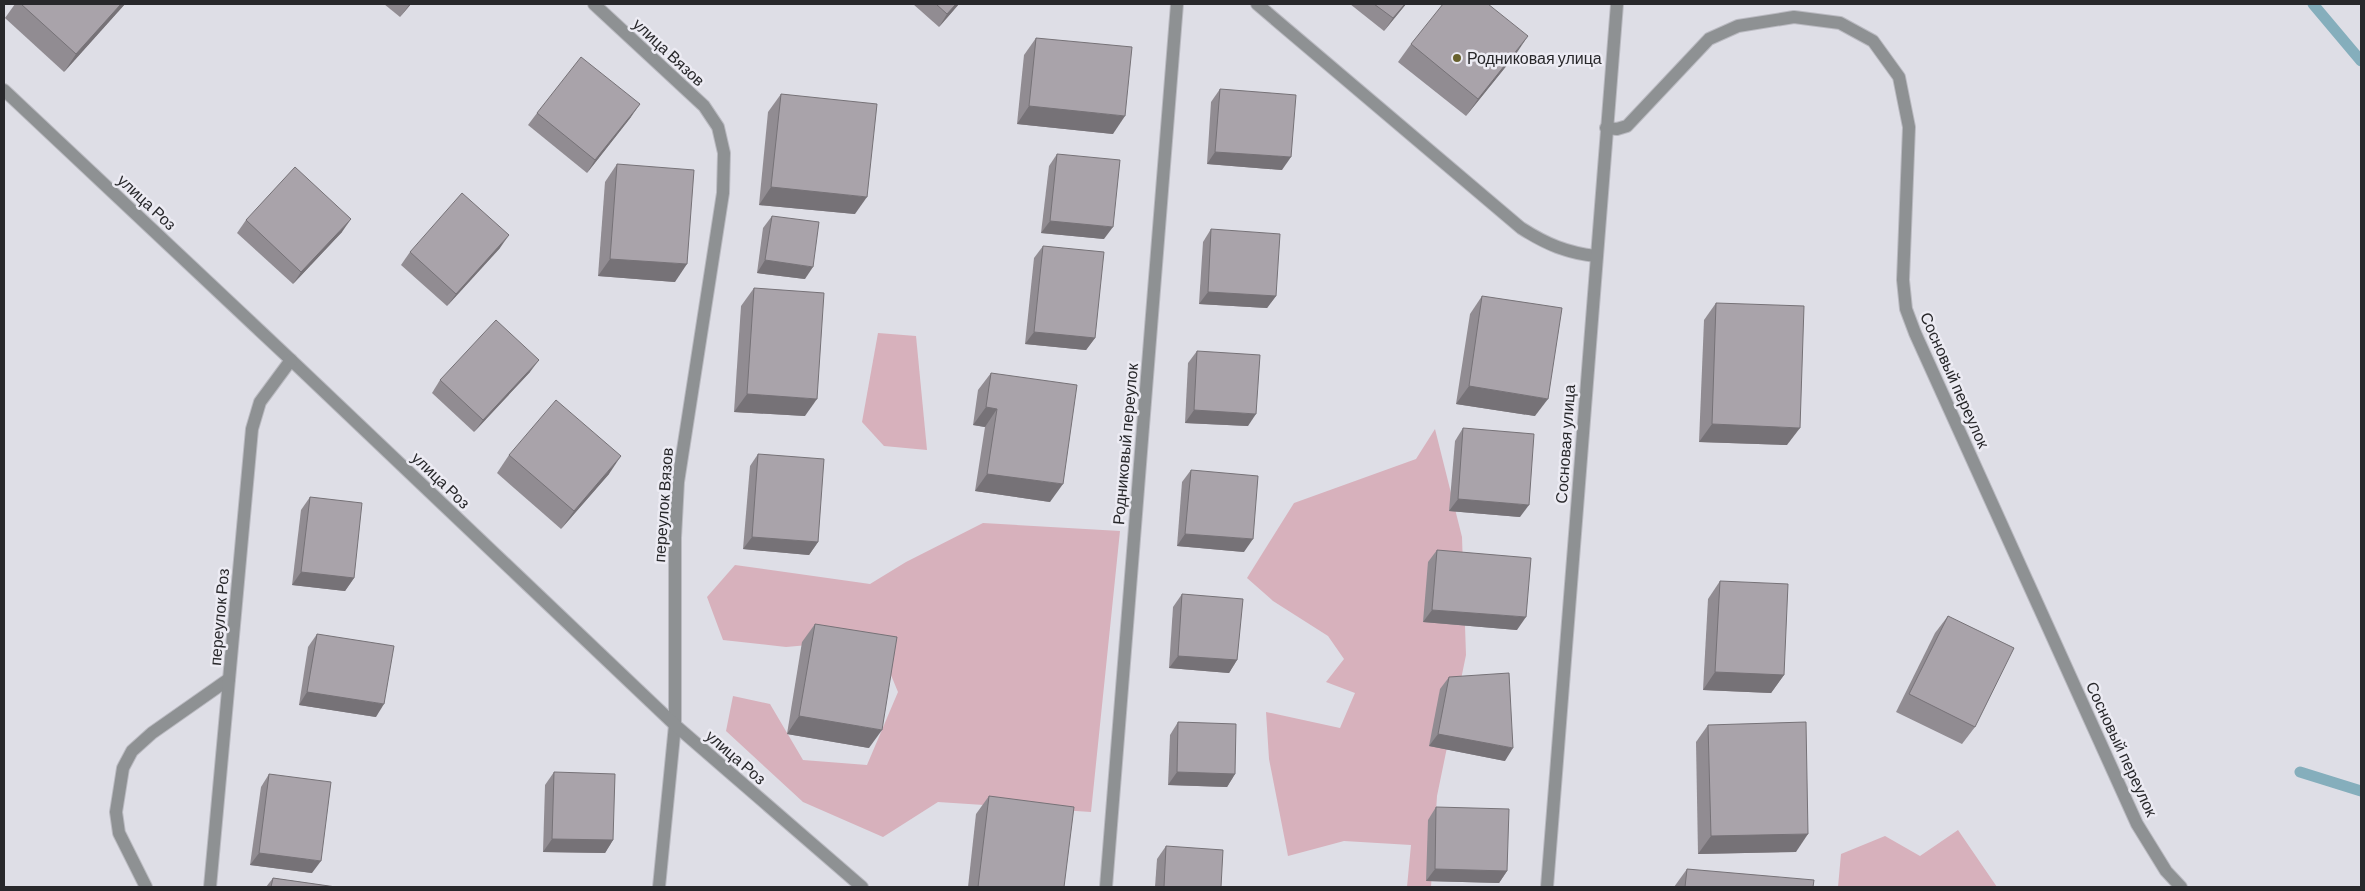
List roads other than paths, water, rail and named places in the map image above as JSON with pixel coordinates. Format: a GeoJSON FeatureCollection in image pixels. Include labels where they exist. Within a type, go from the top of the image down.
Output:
{"type":"FeatureCollection","features":[{"type":"Feature","properties":{"kind":"street","name":"улица Вязов"},"geometry":{"type":"LineString","coordinates":[[594,4],[704,106],[718,127]]}},
{"type":"Feature","properties":{"kind":"street","name":"Родниковый переулок"},"geometry":{"type":"LineString","coordinates":[[1106,887],[1177,4]]}},
{"type":"Feature","properties":{"kind":"street"},"geometry":{"type":"LineString","coordinates":[[1258,4],[1521,228],[1548,245],[1574,254],[1596,256]]}},
{"type":"Feature","properties":{"kind":"street","name":"Сосновая улица"},"geometry":{"type":"LineString","coordinates":[[1547,887],[1617,4]]}},
{"type":"Feature","properties":{"kind":"street","name":"Сосновый переулок"},"geometry":{"type":"LineString","coordinates":[[1606,128],[1617,129],[1628,126],[1709,38],[1738,26],[1794,17],[1840,23],[1873,41],[1899,77],[1908,127],[1903,280],[1906,308],[1915,333],[2137,824],[2166,871],[2181,887]]}},
{"type":"Feature","properties":{"kind":"street","name":"улица Роз"},"geometry":{"type":"LineString","coordinates":[[4,90],[675,725],[862,887]]}},
{"type":"Feature","properties":{"kind":"street","name":"переулок Вязов"},"geometry":{"type":"LineString","coordinates":[[659,887],[675,725],[675,538],[678,482],[723,193],[724,153],[718,127]]}},
{"type":"Feature","properties":{"kind":"street","name":"переулок Роз"},"geometry":{"type":"LineString","coordinates":[[210,887],[252,429],[260,402],[291,360]]}},
{"type":"Feature","properties":{"kind":"street"},"geometry":{"type":"LineString","coordinates":[[146,887],[119,832],[116,812],[123,768],[132,750],[152,733],[229,679]]}},
{"type":"Feature","properties":{"kind":"waterway"},"geometry":{"type":"LineString","coordinates":[[2313,4],[2361,61]]}},
{"type":"Feature","properties":{"kind":"waterway"},"geometry":{"type":"LineString","coordinates":[[2300,772],[2361,791]]}},
{"type":"Feature","properties":{"kind":"place","name":"Родниковая улица"},"geometry":{"type":"Point","coordinates":[1457,58]}}]}
